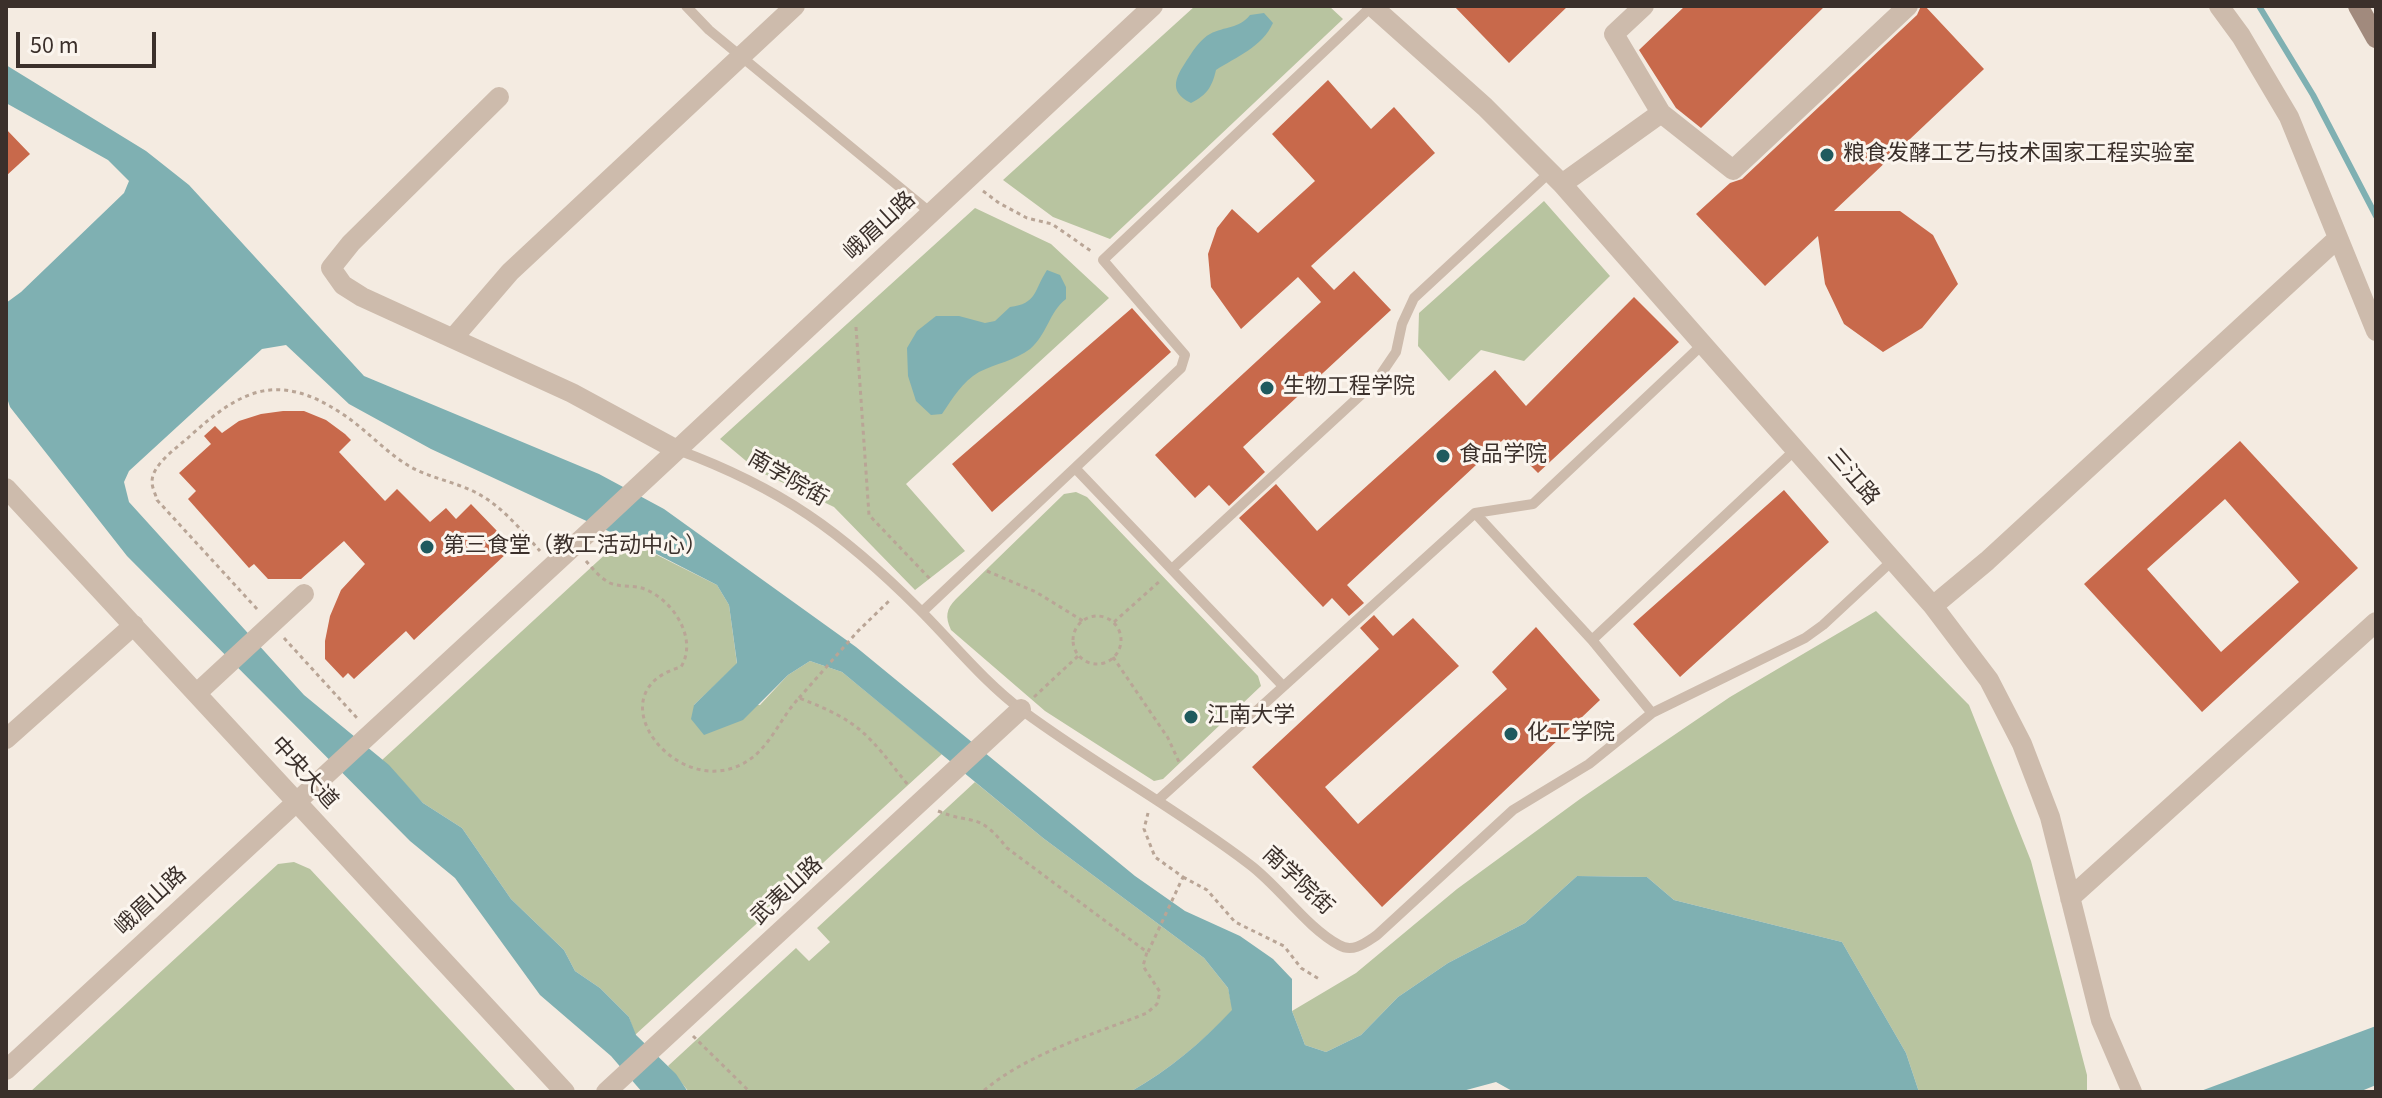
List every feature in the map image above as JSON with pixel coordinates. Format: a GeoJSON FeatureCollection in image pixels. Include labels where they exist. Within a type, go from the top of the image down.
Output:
{"type":"FeatureCollection","features":[{"type":"Feature","properties":{"kind":"main road"},"geometry":{"type":"LineString","coordinates":[[2358,6],[2376,38]]}},
{"type":"Feature","properties":{"kind":"street"},"geometry":{"type":"LineString","coordinates":[[454,337],[510,272],[795,6]]}},
{"type":"Feature","properties":{"kind":"street","name":"峨眉山路"},"geometry":{"type":"LineString","coordinates":[[553,565],[1153,6]]}},
{"type":"Feature","properties":{"kind":"street","name":"三江路"},"geometry":{"type":"LineString","coordinates":[[1372,6],[1485,107],[1556,178],[1933,606],[1989,680],[2022,744],[2050,817],[2101,1020],[2130,1089]]}},
{"type":"Feature","properties":{"kind":"street"},"geometry":{"type":"LineString","coordinates":[[1644,6],[1614,34],[1661,113],[1733,170],[1908,6]]}},
{"type":"Feature","properties":{"kind":"street"},"geometry":{"type":"LineString","coordinates":[[2219,6],[2241,36],[2289,117],[2376,331]]}},
{"type":"Feature","properties":{"kind":"street"},"geometry":{"type":"LineString","coordinates":[[499,97],[351,243],[331,268],[343,285],[362,297],[572,393],[677,450]]}},
{"type":"Feature","properties":{"kind":"street"},"geometry":{"type":"LineString","coordinates":[[1556,178],[1661,113]]}},
{"type":"Feature","properties":{"kind":"street"},"geometry":{"type":"LineString","coordinates":[[1933,606],[1987,561],[2337,239]]}},
{"type":"Feature","properties":{"kind":"street","name":"中央大道"},"geometry":{"type":"LineString","coordinates":[[6,488],[565,1092]]}},
{"type":"Feature","properties":{"kind":"street"},"geometry":{"type":"LineString","coordinates":[[371,733],[553,565]]}},
{"type":"Feature","properties":{"kind":"street"},"geometry":{"type":"LineString","coordinates":[[197,693],[304,594]]}},
{"type":"Feature","properties":{"kind":"street"},"geometry":{"type":"LineString","coordinates":[[2070,898],[2376,622]]}},
{"type":"Feature","properties":{"kind":"street"},"geometry":{"type":"LineString","coordinates":[[6,739],[134,625]]}},
{"type":"Feature","properties":{"kind":"street","name":"武夷山路"},"geometry":{"type":"LineString","coordinates":[[612,1086],[1021,709]]}},
{"type":"Feature","properties":{"kind":"street","name":"峨眉山路"},"geometry":{"type":"LineString","coordinates":[[6,1070],[371,733]]}},
{"type":"Feature","properties":{"kind":"lane"},"geometry":{"type":"LineString","coordinates":[[686,6],[709,30],[931,213]]}},
{"type":"Feature","properties":{"kind":"lane"},"geometry":{"type":"LineString","coordinates":[[922,612],[1181,368],[1185,355],[1103,260],[1372,6]]}},
{"type":"Feature","properties":{"kind":"lane"},"geometry":{"type":"LineString","coordinates":[[1172,569],[1377,380],[1396,352],[1402,324],[1414,298],[1556,178]]}},
{"type":"Feature","properties":{"kind":"lane"},"geometry":{"type":"LineString","coordinates":[[1158,800],[1475,513],[1533,504],[1703,344]]}},
{"type":"Feature","properties":{"kind":"lane","name":"南学院街"},"geometry":{"type":"LineString","coordinates":[[677,450],[771,489],[851,545],[901,591],[976,669],[1021,709],[1253,866],[1322,933],[1342,948],[1360,948],[1513,810],[1589,764],[1652,713],[1805,638],[1893,560]]}},
{"type":"Feature","properties":{"kind":"lane"},"geometry":{"type":"LineString","coordinates":[[1592,640],[1795,450]]}},
{"type":"Feature","properties":{"kind":"lane"},"geometry":{"type":"LineString","coordinates":[[1075,468],[1283,686]]}},
{"type":"Feature","properties":{"kind":"lane"},"geometry":{"type":"LineString","coordinates":[[1475,513],[1592,640],[1652,713]]}},
{"type":"Feature","properties":{"kind":"path"},"geometry":{"type":"LineString","coordinates":[[968,179],[999,203],[1027,218],[1052,224],[1103,260]]}},
{"type":"Feature","properties":{"kind":"path"},"geometry":{"type":"LineString","coordinates":[[856,327],[869,515],[943,593]]}},
{"type":"Feature","properties":{"kind":"path"},"geometry":{"type":"LineString","coordinates":[[371,733],[157,500],[152,482],[156,467],[218,410],[243,395],[265,390],[291,391],[317,399],[342,413],[388,453],[412,468],[485,497],[553,565]]}},
{"type":"Feature","properties":{"kind":"path"},"geometry":{"type":"LineString","coordinates":[[972,565],[1036,592],[1083,621]]}},
{"type":"Feature","properties":{"kind":"path"},"geometry":{"type":"LineString","coordinates":[[1114,622],[1172,569]]}},
{"type":"Feature","properties":{"kind":"path"},"geometry":{"type":"LineString","coordinates":[[799,698],[857,632],[901,591]]}},
{"type":"Feature","properties":{"kind":"path"},"geometry":{"type":"LineString","coordinates":[[1098,616],[1114,622],[1121,637],[1113,657],[1099,664],[1091,664],[1078,656],[1073,637],[1075,629],[1083,621],[1098,616]]}},
{"type":"Feature","properties":{"kind":"path"},"geometry":{"type":"LineString","coordinates":[[1021,709],[1078,656]]}},
{"type":"Feature","properties":{"kind":"path"},"geometry":{"type":"LineString","coordinates":[[1113,657],[1168,738],[1186,775]]}},
{"type":"Feature","properties":{"kind":"path"},"geometry":{"type":"LineString","coordinates":[[1158,800],[1145,816],[1144,829],[1155,857],[1207,890],[1235,922],[1284,946],[1301,968],[1319,979]]}},
{"type":"Feature","properties":{"kind":"path"},"geometry":{"type":"LineString","coordinates":[[1147,952],[1183,877]]}},
{"type":"Feature","properties":{"kind":"path"},"geometry":{"type":"LineString","coordinates":[[681,1023],[750,1092]]}},
{"type":"Feature","properties":{"kind":"green space"},"geometry":{"type":"Polygon","coordinates":[[[1195,6],[1329,6],[1343,19],[1110,239],[1053,217],[1003,180],[1195,6]]]}},
{"type":"Feature","properties":{"kind":"green space"},"geometry":{"type":"Polygon","coordinates":[[[1544,201],[1610,276],[1524,361],[1481,350],[1449,381],[1418,346],[1419,313],[1544,201]]]}},
{"type":"Feature","properties":{"kind":"green space"},"geometry":{"type":"Polygon","coordinates":[[[975,208],[1051,244],[1109,298],[906,484],[965,551],[915,590],[834,507],[758,471],[720,439],[975,208]]]}},
{"type":"Feature","properties":{"kind":"green space"},"geometry":{"type":"Polygon","coordinates":[[[1076,492],[1087,497],[1258,676],[1261,686],[1163,779],[1154,781],[1045,711],[949,625],[948,610],[956,599],[1064,494],[1076,492]]]}},
{"type":"Feature","properties":{"kind":"green space"},"geometry":{"type":"Polygon","coordinates":[[[623,538],[717,585],[729,605],[737,664],[694,705],[760,705],[788,675],[810,661],[842,672],[942,754],[635,1035],[629,1017],[600,988],[575,971],[564,950],[511,899],[462,828],[423,803],[382,760],[623,538]]]}},
{"type":"Feature","properties":{"kind":"green space"},"geometry":{"type":"Polygon","coordinates":[[[1876,611],[1969,705],[2031,861],[2087,1075],[2087,1092],[1919,1092],[1906,1053],[1842,942],[1674,900],[1647,877],[1577,876],[1525,923],[1448,963],[1398,997],[1361,1035],[1326,1052],[1305,1045],[1292,1011],[1356,973],[1457,889],[1580,799],[1730,697],[1876,611]]]}},
{"type":"Feature","properties":{"kind":"green space"},"geometry":{"type":"Polygon","coordinates":[[[975,782],[1043,838],[1204,958],[1228,988],[1233,1010],[1184,1055],[1130,1092],[689,1092],[668,1066],[796,948],[809,961],[830,942],[817,928],[975,782]]]}},
{"type":"Feature","properties":{"kind":"green space"},"geometry":{"type":"Polygon","coordinates":[[[294,862],[310,869],[517,1092],[30,1092],[278,864],[294,862]]]}},
{"type":"Feature","properties":{"kind":"water"},"geometry":{"type":"Polygon","coordinates":[[[1264,13],[1273,23],[1268,31],[1248,51],[1216,70],[1205,94],[1191,103],[1178,93],[1178,76],[1201,41],[1216,31],[1241,23],[1250,15],[1264,13]]]}},
{"type":"Feature","properties":{"kind":"water"},"geometry":{"type":"Polygon","coordinates":[[[6,65],[146,151],[189,185],[364,376],[599,474],[664,509],[856,647],[1135,876],[1185,911],[1240,936],[1273,959],[1292,979],[1292,1011],[1305,1045],[1326,1052],[1361,1035],[1398,997],[1448,963],[1525,923],[1577,876],[1647,877],[1674,900],[1842,942],[1906,1053],[1919,1092],[1514,1092],[1496,1082],[1459,1092],[1130,1092],[1184,1055],[1232,1010],[1228,988],[1204,958],[1043,838],[842,672],[810,661],[788,675],[743,720],[704,735],[691,719],[694,705],[737,663],[729,605],[717,585],[647,549],[431,449],[349,404],[286,345],[262,349],[129,471],[124,482],[129,502],[304,695],[389,765],[423,803],[462,828],[511,899],[564,950],[575,971],[600,988],[629,1017],[636,1035],[676,1074],[688,1092],[642,1092],[611,1056],[540,995],[455,878],[410,841],[127,556],[10,407],[6,395],[6,303],[124,193],[129,181],[108,160],[6,103],[6,65]]]}},
{"type":"Feature","properties":{"kind":"water"},"geometry":{"type":"Polygon","coordinates":[[[1047,270],[1060,275],[1066,287],[1066,299],[1036,343],[1018,356],[973,376],[942,414],[931,415],[916,401],[908,376],[907,348],[917,331],[936,316],[959,316],[985,323],[995,321],[1010,307],[1030,299],[1047,270]]]}},
{"type":"Feature","properties":{"kind":"water"},"geometry":{"type":"Polygon","coordinates":[[[2376,1026],[2376,1085],[2359,1092],[2198,1092],[2376,1026]]]}},
{"type":"Feature","properties":{"kind":"building"},"geometry":{"type":"Polygon","coordinates":[[[1454,6],[1568,6],[1509,63],[1454,6]]]}},
{"type":"Feature","properties":{"kind":"building"},"geometry":{"type":"Polygon","coordinates":[[[1685,6],[1825,6],[1701,128],[1676,108],[1639,50],[1685,6]]]}},
{"type":"Feature","properties":{"kind":"building","name":"粮食发酵工艺与技术国家工程实验室"},"geometry":{"type":"Polygon","coordinates":[[[1921,6],[1925,6],[1984,69],[1834,211],[1900,211],[1933,235],[1958,284],[1922,328],[1883,352],[1844,324],[1825,284],[1818,236],[1765,286],[1696,214],[1730,183],[1742,179],[1917,15],[1921,6]]]}},
{"type":"Feature","properties":{"kind":"building","name":"生物工程学院"},"geometry":{"type":"Polygon","coordinates":[[[1328,80],[1371,129],[1394,107],[1435,153],[1311,266],[1334,290],[1354,271],[1391,310],[1243,447],[1265,472],[1229,506],[1209,485],[1195,498],[1155,455],[1321,302],[1298,277],[1241,329],[1211,287],[1208,254],[1217,228],[1232,209],[1258,233],[1315,181],[1272,134],[1328,80]]]}},
{"type":"Feature","properties":{"kind":"building"},"geometry":{"type":"Polygon","coordinates":[[[6,129],[30,154],[6,176],[6,129]]]}},
{"type":"Feature","properties":{"kind":"building","name":"食品学院"},"geometry":{"type":"Polygon","coordinates":[[[1634,297],[1679,342],[1538,473],[1504,439],[1347,585],[1364,603],[1349,616],[1332,598],[1323,607],[1239,518],[1276,484],[1317,531],[1495,370],[1526,406],[1634,297]]]}},
{"type":"Feature","properties":{"kind":"building"},"geometry":{"type":"Polygon","coordinates":[[[1132,308],[1171,352],[992,512],[952,464],[1132,308]]]}},
{"type":"Feature","properties":{"kind":"building","name":"第三食堂（教工活动中心）"},"geometry":{"type":"Polygon","coordinates":[[[283,411],[304,411],[326,420],[345,434],[351,440],[339,452],[385,501],[397,489],[430,522],[446,508],[456,519],[471,504],[499,533],[507,553],[414,640],[406,631],[354,679],[348,673],[343,678],[325,659],[325,641],[330,616],[341,590],[365,564],[344,541],[301,579],[268,579],[254,564],[249,568],[188,499],[196,491],[179,473],[211,444],[204,436],[215,426],[222,433],[239,421],[283,411]]]}},
{"type":"Feature","properties":{"kind":"building"},"geometry":{"type":"Polygon","coordinates":[[[2240,441],[2358,568],[2202,712],[2084,584],[2240,441]],[[2225,499],[2147,569],[2221,652],[2299,582],[2225,499]]]}},
{"type":"Feature","properties":{"kind":"building"},"geometry":{"type":"Polygon","coordinates":[[[1784,490],[1829,542],[1680,677],[1633,624],[1784,490]]]}},
{"type":"Feature","properties":{"kind":"building","name":"化工学院"},"geometry":{"type":"Polygon","coordinates":[[[1374,615],[1393,636],[1413,618],[1459,666],[1325,787],[1358,824],[1507,689],[1492,672],[1536,627],[1600,700],[1382,907],[1252,767],[1379,649],[1360,628],[1374,615]]]}},
{"type":"Feature","properties":{"kind":"waterway"},"geometry":{"type":"LineString","coordinates":[[2259,6],[2313,95],[2376,216]]}},
{"type":"Feature","properties":{"kind":"place","name":"粮食发酵工艺与技术国家工程实验室"},"geometry":{"type":"Point","coordinates":[1827,155]}},
{"type":"Feature","properties":{"kind":"place","name":"生物工程学院"},"geometry":{"type":"Point","coordinates":[1267,388]}},
{"type":"Feature","properties":{"kind":"place","name":"食品学院"},"geometry":{"type":"Point","coordinates":[1443,456]}},
{"type":"Feature","properties":{"kind":"place","name":"第三食堂（教工活动中心）"},"geometry":{"type":"Point","coordinates":[427,547]}},
{"type":"Feature","properties":{"kind":"place","name":"江南大学"},"geometry":{"type":"Point","coordinates":[1191,717]}},
{"type":"Feature","properties":{"kind":"place","name":"化工学院"},"geometry":{"type":"Point","coordinates":[1511,734]}}]}
